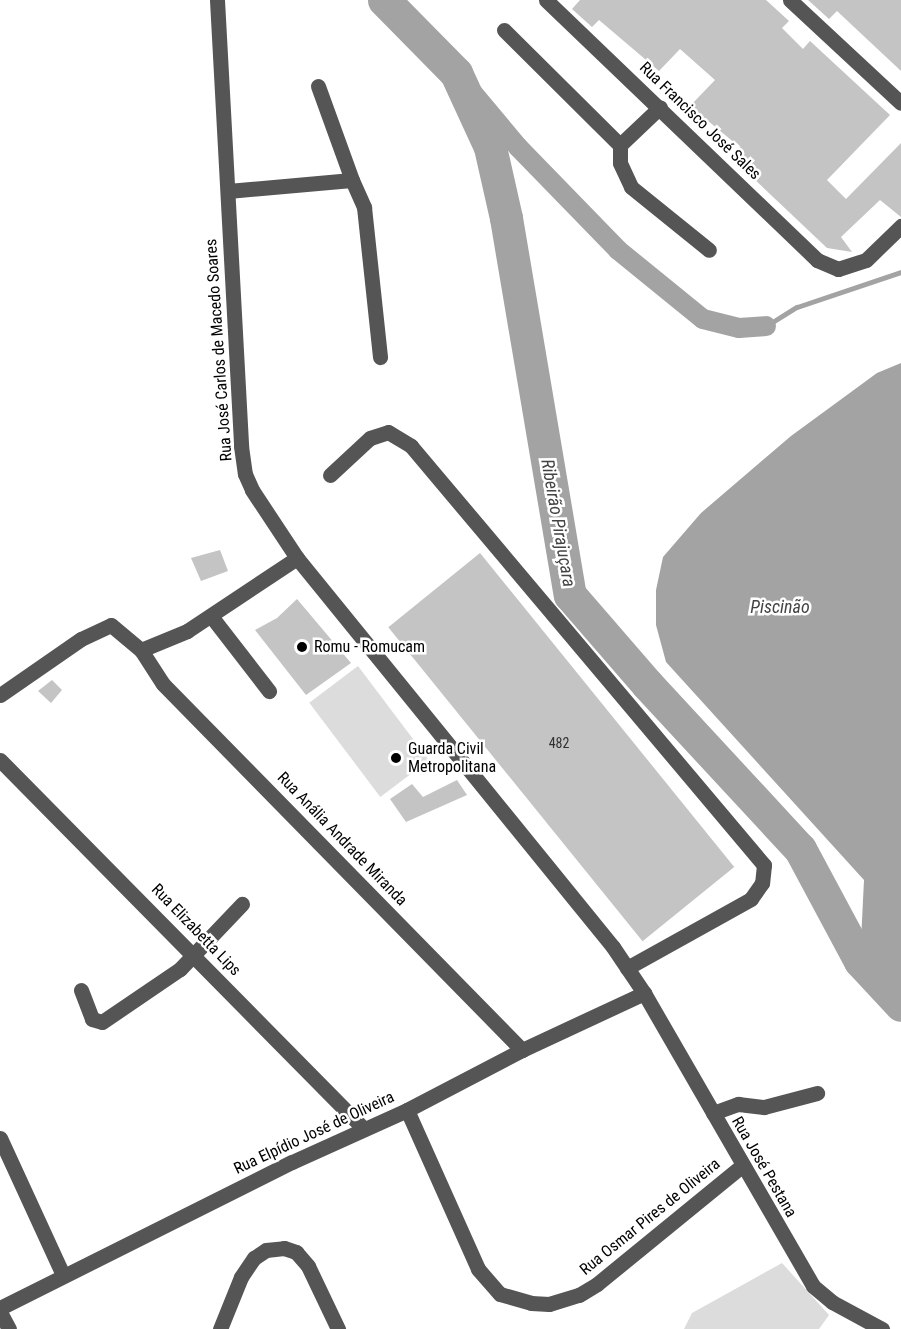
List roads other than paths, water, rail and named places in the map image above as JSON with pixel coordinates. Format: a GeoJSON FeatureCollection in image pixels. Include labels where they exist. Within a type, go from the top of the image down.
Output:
{"type":"FeatureCollection","features":[{"type":"Feature","properties":{"kind":"street","name":"Rua José Carlos de Macedo Soares"},"geometry":{"type":"LineString","coordinates":[[217,0],[245,474],[297,558],[587,911],[644,993]]}},
{"type":"Feature","properties":{"kind":"street","name":"Rua Francisco José Sales"},"geometry":{"type":"LineString","coordinates":[[546,0],[817,260],[829,268],[866,260],[901,226]]}},
{"type":"Feature","properties":{"kind":"street"},"geometry":{"type":"LineString","coordinates":[[790,0],[901,103]]}},
{"type":"Feature","properties":{"kind":"street"},"geometry":{"type":"LineString","coordinates":[[504,30],[620,145],[622,170],[631,187],[709,250]]}},
{"type":"Feature","properties":{"kind":"street"},"geometry":{"type":"LineString","coordinates":[[318,86],[364,207],[380,357]]}},
{"type":"Feature","properties":{"kind":"street"},"geometry":{"type":"LineString","coordinates":[[620,145],[660,107]]}},
{"type":"Feature","properties":{"kind":"street"},"geometry":{"type":"LineString","coordinates":[[228,191],[352,180]]}},
{"type":"Feature","properties":{"kind":"street"},"geometry":{"type":"LineString","coordinates":[[330,475],[370,438],[388,432],[411,446],[764,865],[762,883],[751,899],[627,968]]}},
{"type":"Feature","properties":{"kind":"street"},"geometry":{"type":"LineString","coordinates":[[141,650],[212,616],[297,558]]}},
{"type":"Feature","properties":{"kind":"street"},"geometry":{"type":"LineString","coordinates":[[212,616],[269,692]]}},
{"type":"Feature","properties":{"kind":"street","name":"Rua Anália Andrade Miranda"},"geometry":{"type":"LineString","coordinates":[[0,695],[81,639],[111,625],[141,650],[163,684],[522,1050]]}},
{"type":"Feature","properties":{"kind":"street","name":"Rua Elizabetta Lips"},"geometry":{"type":"LineString","coordinates":[[0,760],[195,955],[363,1128]]}},
{"type":"Feature","properties":{"kind":"street"},"geometry":{"type":"LineString","coordinates":[[81,990],[92,1019],[102,1022],[195,955],[242,904]]}},
{"type":"Feature","properties":{"kind":"street","name":"Rua Elpídio José de Oliveira"},"geometry":{"type":"LineString","coordinates":[[0,1310],[63,1275],[363,1128],[406,1110],[522,1050],[644,993]]}},
{"type":"Feature","properties":{"kind":"street","name":"Rua José Pestana"},"geometry":{"type":"LineString","coordinates":[[644,993],[813,1286],[832,1302],[882,1329]]}},
{"type":"Feature","properties":{"kind":"street"},"geometry":{"type":"LineString","coordinates":[[713,1113],[738,1104],[764,1107],[817,1093]]}},
{"type":"Feature","properties":{"kind":"street","name":"Rua Osmar Pires de Oliveira"},"geometry":{"type":"LineString","coordinates":[[406,1110],[478,1269],[500,1294],[531,1303],[549,1304],[579,1295],[597,1284],[743,1165]]}},
{"type":"Feature","properties":{"kind":"street"},"geometry":{"type":"LineString","coordinates":[[0,1138],[63,1275]]}},
{"type":"Feature","properties":{"kind":"street"},"geometry":{"type":"LineString","coordinates":[[220,1329],[241,1276],[254,1258],[266,1250],[284,1248],[296,1252],[308,1266],[338,1329]]}},
{"type":"Feature","properties":{"kind":"street"},"geometry":{"type":"LineString","coordinates":[[0,1310],[9,1329]]}},
{"type":"Feature","properties":{"kind":"water","name":"Piscinão"},"geometry":{"type":"Polygon","coordinates":[[[901,363],[901,994],[860,961],[864,880],[666,662],[656,625],[656,590],[663,557],[701,513],[791,436],[877,373],[901,363]]]}},
{"type":"Feature","properties":{"kind":"waterway","name":"Ribeirão Pirajuçara"},"geometry":{"type":"LineString","coordinates":[[384,0],[456,73],[490,147],[506,218],[570,595],[647,684],[800,849],[860,961],[901,1005]]}},
{"type":"Feature","properties":{"kind":"waterway"},"geometry":{"type":"LineString","coordinates":[[456,73],[518,147],[618,250],[703,319],[739,328],[766,326]]}},
{"type":"Feature","properties":{"kind":"waterway"},"geometry":{"type":"LineString","coordinates":[[766,326],[797,307],[901,272]]}},
{"type":"Feature","properties":{"kind":"place","name":"Romu - Romucam"},"geometry":{"type":"Point","coordinates":[302,647]}},
{"type":"Feature","properties":{"kind":"place","name":"Guarda Civil Metropolitana"},"geometry":{"type":"Point","coordinates":[396,758]}}]}
